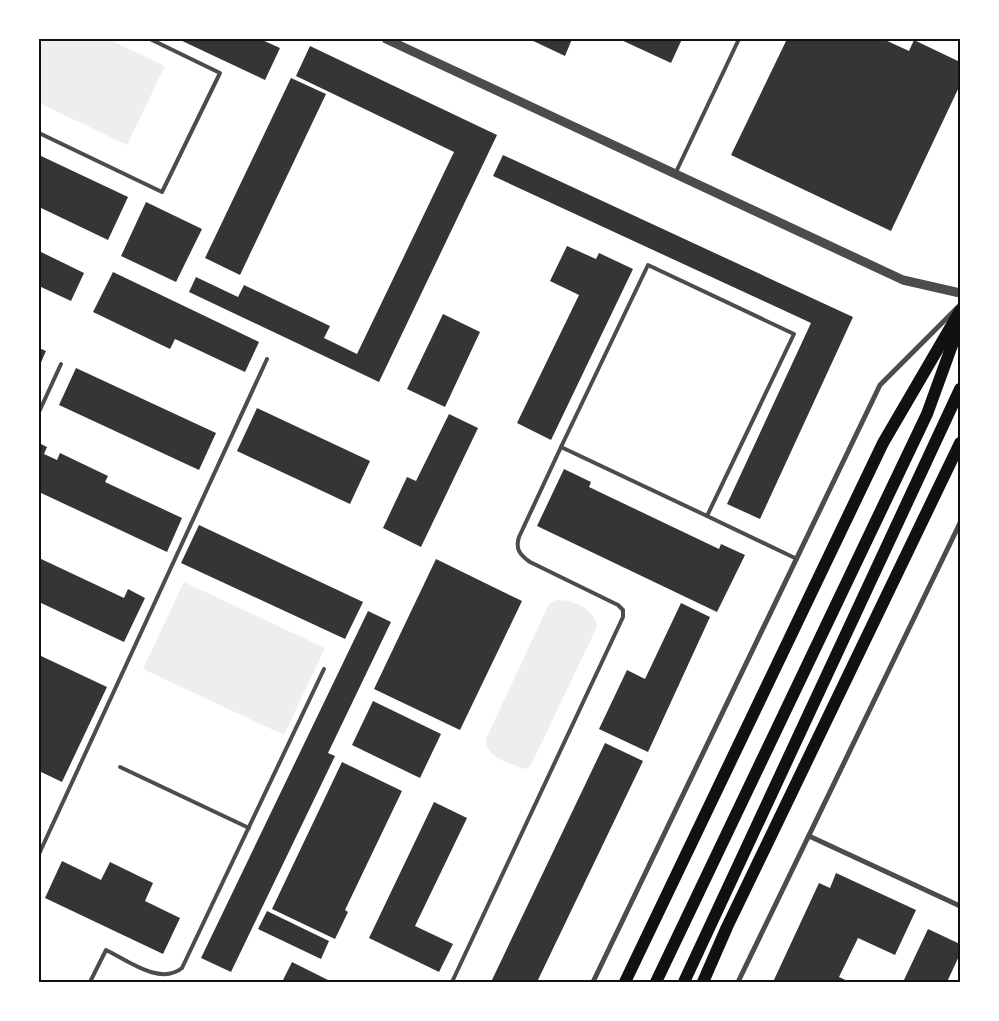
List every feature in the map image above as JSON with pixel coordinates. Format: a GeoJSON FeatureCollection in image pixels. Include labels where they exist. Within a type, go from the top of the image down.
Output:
{"type":"FeatureCollection","features":[{"type":"Feature","properties":{"kind":"main road"},"geometry":{"type":"LineString","coordinates":[[625,982],[882,443],[960,311]]}},
{"type":"Feature","properties":{"kind":"main road"},"geometry":{"type":"LineString","coordinates":[[656,982],[927,414],[960,321]]}},
{"type":"Feature","properties":{"kind":"main road"},"geometry":{"type":"LineString","coordinates":[[684,982],[960,389]]}},
{"type":"Feature","properties":{"kind":"main road"},"geometry":{"type":"LineString","coordinates":[[703,982],[960,443]]}},
{"type":"Feature","properties":{"kind":"street"},"geometry":{"type":"LineString","coordinates":[[386,39],[903,280],[960,293]]}},
{"type":"Feature","properties":{"kind":"street"},"geometry":{"type":"LineString","coordinates":[[593,982],[880,385],[960,305]]}},
{"type":"Feature","properties":{"kind":"street"},"geometry":{"type":"LineString","coordinates":[[738,982],[960,523]]}},
{"type":"Feature","properties":{"kind":"street"},"geometry":{"type":"LineString","coordinates":[[809,836],[960,906]]}},
{"type":"Feature","properties":{"kind":"lane"},"geometry":{"type":"LineString","coordinates":[[39,133],[162,192],[220,73],[150,39]]}},
{"type":"Feature","properties":{"kind":"lane"},"geometry":{"type":"LineString","coordinates":[[675,174],[739,39]]}},
{"type":"Feature","properties":{"kind":"lane"},"geometry":{"type":"LineString","coordinates":[[452,982],[623,617],[622,610],[618,605],[530,562],[520,555],[517,544],[648,265],[794,334],[707,516]]}},
{"type":"Feature","properties":{"kind":"lane"},"geometry":{"type":"LineString","coordinates":[[39,854],[267,359]]}},
{"type":"Feature","properties":{"kind":"lane"},"geometry":{"type":"LineString","coordinates":[[39,412],[60,364]]}},
{"type":"Feature","properties":{"kind":"lane"},"geometry":{"type":"LineString","coordinates":[[561,447],[797,559]]}},
{"type":"Feature","properties":{"kind":"lane"},"geometry":{"type":"LineString","coordinates":[[90,982],[106,950],[158,975],[175,974],[182,968],[324,669]]}},
{"type":"Feature","properties":{"kind":"lane"},"geometry":{"type":"LineString","coordinates":[[120,767],[248,828]]}},
{"type":"Feature","properties":{"kind":"shaded area"},"geometry":{"type":"Polygon","coordinates":[[[39,39],[108,39],[165,66],[127,145],[39,103],[39,39]]]}},
{"type":"Feature","properties":{"kind":"shaded area"},"geometry":{"type":"Polygon","coordinates":[[[184,582],[325,648],[284,735],[143,669],[184,582]]]}},
{"type":"Feature","properties":{"kind":"shaded area"},"geometry":{"type":"Polygon","coordinates":[[[556,600],[563,600],[582,606],[592,615],[597,627],[530,767],[524,769],[494,755],[489,751],[486,739],[549,604],[556,600]]]}},
{"type":"Feature","properties":{"kind":"building"},"geometry":{"type":"Polygon","coordinates":[[[178,39],[260,39],[280,48],[265,80],[178,39]]]}},
{"type":"Feature","properties":{"kind":"building"},"geometry":{"type":"Polygon","coordinates":[[[529,39],[572,39],[565,56],[529,39]]]}},
{"type":"Feature","properties":{"kind":"building"},"geometry":{"type":"Polygon","coordinates":[[[619,39],[682,39],[671,63],[619,39]]]}},
{"type":"Feature","properties":{"kind":"building"},"geometry":{"type":"Polygon","coordinates":[[[787,39],[883,39],[909,51],[914,40],[960,62],[960,85],[891,231],[731,155],[787,39]]]}},
{"type":"Feature","properties":{"kind":"building"},"geometry":{"type":"Polygon","coordinates":[[[310,46],[497,135],[379,382],[189,292],[196,277],[238,297],[244,285],[330,326],[324,338],[357,354],[454,152],[296,76],[310,46]]]}},
{"type":"Feature","properties":{"kind":"building"},"geometry":{"type":"Polygon","coordinates":[[[291,78],[326,94],[240,275],[205,258],[291,78]]]}},
{"type":"Feature","properties":{"kind":"building"},"geometry":{"type":"Polygon","coordinates":[[[39,155],[128,197],[108,240],[39,207],[39,155]]]}},
{"type":"Feature","properties":{"kind":"building"},"geometry":{"type":"Polygon","coordinates":[[[503,155],[853,317],[760,519],[727,504],[811,323],[493,176],[503,155]]]}},
{"type":"Feature","properties":{"kind":"building"},"geometry":{"type":"Polygon","coordinates":[[[146,202],[202,229],[176,282],[121,256],[146,202]]]}},
{"type":"Feature","properties":{"kind":"building"},"geometry":{"type":"Polygon","coordinates":[[[567,246],[596,259],[599,253],[633,269],[551,440],[517,423],[579,295],[550,281],[567,246]]]}},
{"type":"Feature","properties":{"kind":"building"},"geometry":{"type":"Polygon","coordinates":[[[39,251],[84,273],[71,301],[39,286],[39,251]]]}},
{"type":"Feature","properties":{"kind":"building"},"geometry":{"type":"Polygon","coordinates":[[[113,272],[259,342],[245,372],[175,339],[170,349],[93,312],[113,272]]]}},
{"type":"Feature","properties":{"kind":"building"},"geometry":{"type":"Polygon","coordinates":[[[443,314],[480,332],[445,407],[407,389],[443,314]]]}},
{"type":"Feature","properties":{"kind":"building"},"geometry":{"type":"Polygon","coordinates":[[[39,348],[46,351],[39,367],[39,348]]]}},
{"type":"Feature","properties":{"kind":"building"},"geometry":{"type":"Polygon","coordinates":[[[76,368],[216,433],[199,470],[59,405],[76,368]]]}},
{"type":"Feature","properties":{"kind":"building"},"geometry":{"type":"Polygon","coordinates":[[[257,408],[370,461],[350,504],[237,451],[257,408]]]}},
{"type":"Feature","properties":{"kind":"building"},"geometry":{"type":"Polygon","coordinates":[[[449,414],[478,428],[421,547],[383,528],[407,477],[416,481],[449,414]]]}},
{"type":"Feature","properties":{"kind":"building"},"geometry":{"type":"Polygon","coordinates":[[[39,443],[47,447],[44,454],[57,460],[60,453],[108,476],[105,482],[182,518],[167,552],[39,492],[39,443]]]}},
{"type":"Feature","properties":{"kind":"building"},"geometry":{"type":"Polygon","coordinates":[[[564,469],[591,482],[589,487],[719,549],[721,544],[745,555],[717,612],[537,526],[564,469]]]}},
{"type":"Feature","properties":{"kind":"building"},"geometry":{"type":"Polygon","coordinates":[[[199,525],[363,602],[345,639],[181,563],[199,525]]]}},
{"type":"Feature","properties":{"kind":"building"},"geometry":{"type":"Polygon","coordinates":[[[39,558],[124,598],[128,589],[145,598],[124,642],[39,602],[39,558]]]}},
{"type":"Feature","properties":{"kind":"building"},"geometry":{"type":"Polygon","coordinates":[[[436,559],[522,601],[460,730],[374,689],[436,559]]]}},
{"type":"Feature","properties":{"kind":"building"},"geometry":{"type":"Polygon","coordinates":[[[681,603],[710,617],[648,752],[599,729],[627,670],[645,679],[681,603]]]}},
{"type":"Feature","properties":{"kind":"building"},"geometry":{"type":"Polygon","coordinates":[[[368,611],[391,622],[328,753],[335,756],[231,972],[201,958],[368,611]]]}},
{"type":"Feature","properties":{"kind":"building"},"geometry":{"type":"Polygon","coordinates":[[[39,655],[107,687],[62,782],[39,771],[39,655]]]}},
{"type":"Feature","properties":{"kind":"building"},"geometry":{"type":"Polygon","coordinates":[[[373,701],[441,734],[420,778],[352,745],[373,701]]]}},
{"type":"Feature","properties":{"kind":"building"},"geometry":{"type":"Polygon","coordinates":[[[605,743],[643,761],[537,982],[491,982],[605,743]]]}},
{"type":"Feature","properties":{"kind":"building"},"geometry":{"type":"Polygon","coordinates":[[[342,762],[402,791],[345,910],[348,912],[335,939],[272,909],[342,762]]]}},
{"type":"Feature","properties":{"kind":"building"},"geometry":{"type":"Polygon","coordinates":[[[434,802],[467,818],[415,926],[453,944],[439,972],[369,938],[434,802]]]}},
{"type":"Feature","properties":{"kind":"building"},"geometry":{"type":"Polygon","coordinates":[[[62,861],[101,880],[110,862],[153,883],[145,901],[180,918],[163,954],[45,898],[62,861]]]}},
{"type":"Feature","properties":{"kind":"building"},"geometry":{"type":"Polygon","coordinates":[[[836,873],[916,910],[895,955],[858,938],[839,977],[850,982],[773,982],[819,883],[830,888],[836,873]]]}},
{"type":"Feature","properties":{"kind":"building"},"geometry":{"type":"Polygon","coordinates":[[[267,911],[329,941],[321,959],[258,929],[267,911]]]}},
{"type":"Feature","properties":{"kind":"building"},"geometry":{"type":"Polygon","coordinates":[[[928,929],[960,944],[960,954],[947,982],[903,982],[928,929]]]}},
{"type":"Feature","properties":{"kind":"building"},"geometry":{"type":"Polygon","coordinates":[[[292,962],[332,982],[282,982],[292,962]]]}}]}
